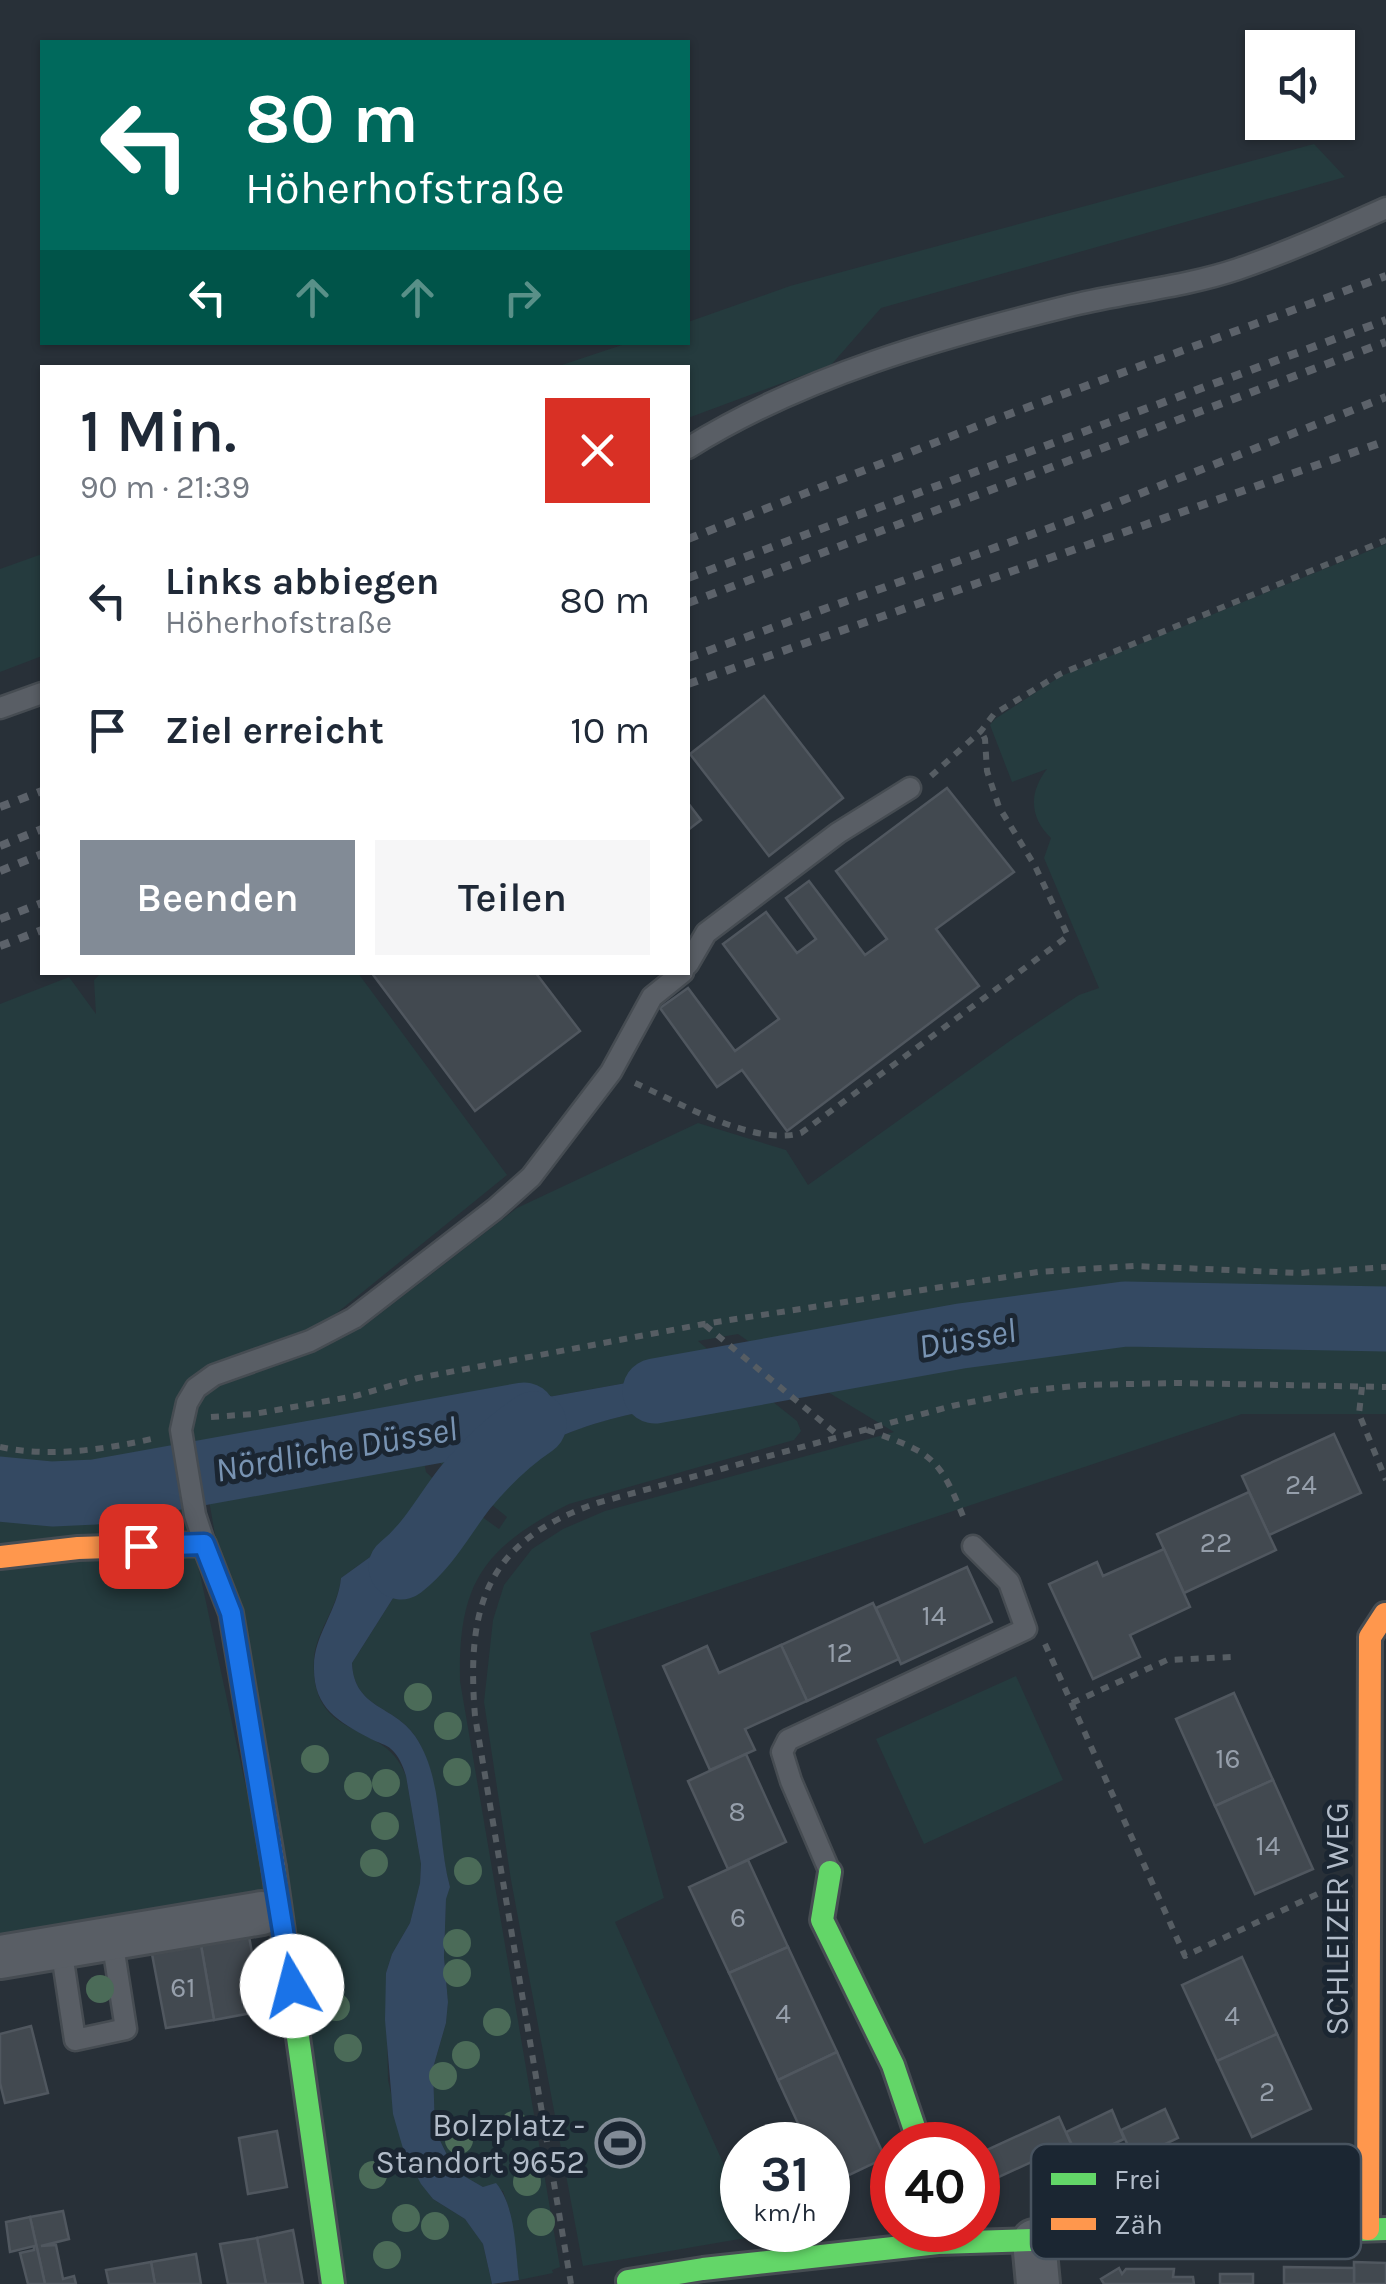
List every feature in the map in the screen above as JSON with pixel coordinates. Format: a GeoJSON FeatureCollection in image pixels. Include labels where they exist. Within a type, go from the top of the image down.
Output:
{"type":"FeatureCollection","features":[{"type":"Feature","properties":{"kind":"street"},"geometry":{"type":"LineString","coordinates":[[0,1557],[78,1548],[204,1544],[231,1613],[282,1912],[333,2284]]}},
{"type":"Feature","properties":{"kind":"street","name":"SCHLEIZER WEG"},"geometry":{"type":"LineString","coordinates":[[1377,2229],[1369,1888],[1370,1637],[1386,1614]]}},
{"type":"Feature","properties":{"kind":"street"},"geometry":{"type":"LineString","coordinates":[[830,1872],[822,1920],[894,2065],[913,2122]]}},
{"type":"Feature","properties":{"kind":"street"},"geometry":{"type":"LineString","coordinates":[[0,1957],[262,1913]]}},
{"type":"Feature","properties":{"kind":"street"},"geometry":{"type":"LineString","coordinates":[[1000,2240],[1031,2241]]}},
{"type":"Feature","properties":{"kind":"street"},"geometry":{"type":"LineString","coordinates":[[624,2283],[870,2246]]}},
{"type":"Feature","properties":{"kind":"street"},"geometry":{"type":"LineString","coordinates":[[1036,2259],[1038,2284]]}},
{"type":"Feature","properties":{"kind":"lane"},"geometry":{"type":"LineString","coordinates":[[690,447],[744,416],[828,380],[933,343],[1074,305],[1234,271],[1386,208]]}},
{"type":"Feature","properties":{"kind":"lane"},"geometry":{"type":"LineString","coordinates":[[0,708],[40,694]]}},
{"type":"Feature","properties":{"kind":"lane"},"geometry":{"type":"LineString","coordinates":[[690,961],[706,933],[838,833],[910,788]]}},
{"type":"Feature","properties":{"kind":"lane"},"geometry":{"type":"LineString","coordinates":[[204,1544],[195,1514],[182,1425],[196,1388],[214,1375],[310,1341],[354,1318],[494,1209],[531,1177],[611,1072],[652,997],[679,975]]}},
{"type":"Feature","properties":{"kind":"lane"},"geometry":{"type":"LineString","coordinates":[[830,1872],[782,1752],[788,1740],[1026,1628],[1008,1582],[973,1546]]}},
{"type":"Feature","properties":{"kind":"lane"},"geometry":{"type":"LineString","coordinates":[[62,1947],[75,2040],[126,2029],[112,1938]]}},
{"type":"Feature","properties":{"kind":"path"},"geometry":{"type":"LineString","coordinates":[[910,788],[939,770],[994,714],[1060,674],[1386,540]]}},
{"type":"Feature","properties":{"kind":"path"},"geometry":{"type":"LineString","coordinates":[[611,1072],[758,1134],[786,1138],[801,1133],[1068,936],[1035,866],[999,807],[987,770],[981,731]]}},
{"type":"Feature","properties":{"kind":"path"},"geometry":{"type":"LineString","coordinates":[[0,1447],[60,1451],[154,1439],[182,1425],[356,1396],[418,1378],[704,1324],[1038,1272],[1134,1266],[1300,1273],[1386,1267]]}},
{"type":"Feature","properties":{"kind":"path"},"geometry":{"type":"LineString","coordinates":[[704,1324],[839,1436]]}},
{"type":"Feature","properties":{"kind":"path"},"geometry":{"type":"LineString","coordinates":[[572,2284],[475,1716],[472,1642],[496,1572],[512,1550],[562,1514],[952,1406],[1084,1384],[1386,1387]]}},
{"type":"Feature","properties":{"kind":"path"},"geometry":{"type":"LineString","coordinates":[[1362,1387],[1359,1414],[1386,1480]]}},
{"type":"Feature","properties":{"kind":"path"},"geometry":{"type":"LineString","coordinates":[[864,1429],[923,1452],[948,1476],[973,1546]]}},
{"type":"Feature","properties":{"kind":"path"},"geometry":{"type":"LineString","coordinates":[[1026,1628],[1042,1637],[1185,1956],[1336,1886],[1369,1888]]}},
{"type":"Feature","properties":{"kind":"path"},"geometry":{"type":"LineString","coordinates":[[1072,1703],[1167,1660],[1231,1656]]}},
{"type":"Feature","properties":{"kind":"green space"},"geometry":{"type":"Polygon","coordinates":[[[1314,144],[1345,177],[881,308],[831,365],[690,417],[690,365],[562,365],[622,345],[690,345],[690,321],[790,286],[1314,144]]]}},
{"type":"Feature","properties":{"kind":"green space"},"geometry":{"type":"Polygon","coordinates":[[[1386,544],[1386,1313],[1118,1310],[767,1354],[738,1334],[698,1341],[726,1365],[448,1415],[434,1414],[431,1401],[173,1449],[270,1899],[0,1945],[0,1004],[69,977],[96,1014],[94,980],[99,975],[359,975],[507,1175],[322,1325],[364,1326],[517,1208],[698,1123],[786,1150],[808,1185],[1014,1038],[1079,995],[1099,988],[1044,858],[1051,838],[1039,822],[1034,804],[1037,787],[1047,769],[1012,782],[990,725],[1061,676],[1386,544]]]}},
{"type":"Feature","properties":{"kind":"green space"},"geometry":{"type":"Polygon","coordinates":[[[40,555],[40,657],[0,672],[0,569],[40,555]]]}},
{"type":"Feature","properties":{"kind":"green space"},"geometry":{"type":"Polygon","coordinates":[[[1386,1325],[1386,1414],[1242,1414],[590,1633],[664,1898],[615,1922],[720,2156],[720,2242],[583,2266],[511,1880],[484,1702],[493,1620],[504,1585],[532,1549],[563,1529],[605,1511],[894,1432],[808,1380],[1100,1332],[1386,1325]]]}},
{"type":"Feature","properties":{"kind":"green space"},"geometry":{"type":"Polygon","coordinates":[[[759,1391],[797,1421],[801,1431],[794,1440],[569,1504],[515,1536],[496,1554],[481,1572],[464,1618],[460,1681],[560,2267],[553,2273],[519,2280],[510,2212],[503,2191],[483,2187],[464,2176],[449,2159],[435,2130],[433,2068],[448,2002],[444,1957],[446,1898],[450,1887],[430,1770],[415,1736],[360,1689],[352,1663],[402,1584],[437,1551],[471,1509],[499,1529],[507,1517],[481,1496],[541,1446],[609,1420],[759,1391]]]}},
{"type":"Feature","properties":{"kind":"green space"},"geometry":{"type":"Polygon","coordinates":[[[510,1430],[455,1475],[441,1464],[438,1443],[467,1441],[510,1430]]]}},
{"type":"Feature","properties":{"kind":"green space"},"geometry":{"type":"Polygon","coordinates":[[[421,1447],[426,1472],[445,1490],[395,1539],[341,1578],[316,1648],[316,1686],[323,1705],[335,1718],[382,1745],[396,1758],[406,1776],[421,1864],[420,1883],[410,1923],[386,1973],[388,2080],[404,2152],[412,2168],[433,2199],[465,2219],[474,2230],[483,2244],[492,2284],[346,2284],[206,1483],[421,1447]]]}},
{"type":"Feature","properties":{"kind":"green space"},"geometry":{"type":"Polygon","coordinates":[[[1016,1676],[1063,1780],[924,1844],[876,1739],[1016,1676]]]}},
{"type":"Feature","properties":{"kind":"water"},"geometry":{"type":"Polygon","coordinates":[[[726,1365],[759,1391],[646,1411],[574,1431],[541,1446],[481,1496],[455,1475],[507,1431],[438,1443],[434,1414],[448,1415],[726,1365]]]}},
{"type":"Feature","properties":{"kind":"water"},"geometry":{"type":"Polygon","coordinates":[[[416,1418],[421,1447],[206,1483],[202,1456],[255,1451],[416,1418]]]}},
{"type":"Feature","properties":{"kind":"water"},"geometry":{"type":"Polygon","coordinates":[[[170,1464],[178,1491],[66,1503],[0,1502],[0,1474],[63,1480],[170,1464]]]}},
{"type":"Feature","properties":{"kind":"water"},"geometry":{"type":"Polygon","coordinates":[[[445,1490],[471,1509],[437,1551],[402,1584],[352,1663],[360,1689],[415,1736],[431,1771],[450,1887],[444,1957],[448,2002],[433,2068],[435,2130],[449,2159],[464,2176],[483,2187],[496,2183],[503,2193],[514,2229],[519,2280],[492,2284],[483,2244],[465,2219],[433,2199],[421,2184],[404,2152],[393,2114],[385,2020],[386,1973],[410,1923],[421,1864],[406,1776],[389,1747],[348,1726],[323,1703],[314,1666],[341,1578],[395,1539],[445,1490]]]}},
{"type":"Feature","properties":{"kind":"building"},"geometry":{"type":"Polygon","coordinates":[[[764,696],[843,798],[769,856],[690,754],[764,696]]]}},
{"type":"Feature","properties":{"kind":"building"},"geometry":{"type":"Polygon","coordinates":[[[947,788],[1014,872],[936,929],[979,986],[787,1131],[742,1070],[717,1087],[660,1008],[688,988],[735,1051],[779,1019],[723,944],[766,912],[797,953],[816,939],[786,898],[809,881],[865,955],[887,939],[836,871],[947,788]]]}},
{"type":"Feature","properties":{"kind":"building"},"geometry":{"type":"Polygon","coordinates":[[[690,806],[701,820],[690,828],[690,806]]]}},
{"type":"Feature","properties":{"kind":"building"},"geometry":{"type":"Polygon","coordinates":[[[373,975],[537,975],[580,1031],[475,1111],[373,975]]]}},
{"type":"Feature","properties":{"kind":"building"},"geometry":{"type":"Polygon","coordinates":[[[1334,1434],[1361,1493],[1269,1535],[1242,1476],[1334,1434]]]}},
{"type":"Feature","properties":{"kind":"building"},"geometry":{"type":"Polygon","coordinates":[[[1249,1492],[1276,1550],[1184,1593],[1157,1534],[1249,1492]]]}},
{"type":"Feature","properties":{"kind":"building"},"geometry":{"type":"Polygon","coordinates":[[[1164,1549],[1190,1607],[1130,1635],[1140,1657],[1093,1679],[1049,1584],[1097,1562],[1103,1576],[1164,1549]]]}},
{"type":"Feature","properties":{"kind":"building"},"geometry":{"type":"Polygon","coordinates":[[[967,1567],[992,1622],[901,1664],[876,1608],[967,1567]]]}},
{"type":"Feature","properties":{"kind":"building"},"geometry":{"type":"Polygon","coordinates":[[[873,1603],[899,1659],[807,1701],[781,1645],[873,1603]]]}},
{"type":"Feature","properties":{"kind":"building"},"geometry":{"type":"Polygon","coordinates":[[[781,1645],[807,1701],[745,1729],[755,1750],[710,1770],[663,1666],[707,1646],[719,1673],[781,1645]]]}},
{"type":"Feature","properties":{"kind":"building"},"geometry":{"type":"Polygon","coordinates":[[[1234,1693],[1273,1780],[1215,1806],[1176,1719],[1234,1693]]]}},
{"type":"Feature","properties":{"kind":"building"},"geometry":{"type":"Polygon","coordinates":[[[746,1754],[786,1842],[728,1869],[688,1781],[746,1754]]]}},
{"type":"Feature","properties":{"kind":"building"},"geometry":{"type":"Polygon","coordinates":[[[1273,1780],[1313,1869],[1255,1894],[1215,1806],[1273,1780]]]}},
{"type":"Feature","properties":{"kind":"building"},"geometry":{"type":"Polygon","coordinates":[[[748,1860],[788,1947],[729,1973],[689,1887],[748,1860]]]}},
{"type":"Feature","properties":{"kind":"building"},"geometry":{"type":"Polygon","coordinates":[[[249,1936],[262,2011],[214,2020],[201,1945],[249,1936]]]}},
{"type":"Feature","properties":{"kind":"building"},"geometry":{"type":"Polygon","coordinates":[[[201,1945],[214,2020],[166,2028],[152,1954],[201,1945]]]}},
{"type":"Feature","properties":{"kind":"building"},"geometry":{"type":"Polygon","coordinates":[[[788,1947],[837,2052],[778,2080],[729,1973],[788,1947]]]}},
{"type":"Feature","properties":{"kind":"building"},"geometry":{"type":"Polygon","coordinates":[[[1242,1957],[1277,2034],[1217,2061],[1182,1985],[1242,1957]]]}},
{"type":"Feature","properties":{"kind":"building"},"geometry":{"type":"Polygon","coordinates":[[[31,2026],[48,2093],[5,2103],[0,2083],[0,2034],[31,2026]]]}},
{"type":"Feature","properties":{"kind":"building"},"geometry":{"type":"Polygon","coordinates":[[[1277,2034],[1311,2109],[1252,2137],[1217,2061],[1277,2034]]]}},
{"type":"Feature","properties":{"kind":"building"},"geometry":{"type":"Polygon","coordinates":[[[837,2052],[870,2125],[870,2165],[850,2175],[850,2122],[797,2122],[778,2080],[837,2052]]]}},
{"type":"Feature","properties":{"kind":"building"},"geometry":{"type":"Polygon","coordinates":[[[1165,2109],[1178,2138],[1165,2144],[1127,2144],[1121,2130],[1165,2109]]]}},
{"type":"Feature","properties":{"kind":"building"},"geometry":{"type":"Polygon","coordinates":[[[1112,2110],[1124,2139],[1113,2144],[1072,2144],[1066,2132],[1112,2110]]]}},
{"type":"Feature","properties":{"kind":"building"},"geometry":{"type":"Polygon","coordinates":[[[1059,2117],[1071,2144],[1031,2144],[1031,2162],[1000,2176],[1000,2144],[1059,2117]]]}},
{"type":"Feature","properties":{"kind":"building"},"geometry":{"type":"Polygon","coordinates":[[[277,2131],[287,2187],[248,2194],[239,2138],[277,2131]]]}},
{"type":"Feature","properties":{"kind":"building"},"geometry":{"type":"Polygon","coordinates":[[[63,2211],[69,2239],[41,2246],[56,2245],[63,2279],[74,2276],[76,2284],[45,2284],[30,2217],[63,2211]]]}},
{"type":"Feature","properties":{"kind":"building"},"geometry":{"type":"Polygon","coordinates":[[[30,2217],[45,2284],[28,2284],[20,2253],[34,2250],[34,2246],[10,2252],[6,2222],[30,2217]]]}},
{"type":"Feature","properties":{"kind":"building"},"geometry":{"type":"Polygon","coordinates":[[[293,2230],[303,2284],[266,2284],[257,2238],[293,2230]]]}},
{"type":"Feature","properties":{"kind":"building"},"geometry":{"type":"Polygon","coordinates":[[[257,2238],[266,2284],[228,2284],[220,2244],[257,2238]]]}},
{"type":"Feature","properties":{"kind":"building"},"geometry":{"type":"Polygon","coordinates":[[[196,2254],[201,2284],[155,2284],[151,2262],[196,2254]]]}},
{"type":"Feature","properties":{"kind":"building"},"geometry":{"type":"Polygon","coordinates":[[[151,2262],[155,2284],[109,2284],[106,2270],[151,2262]]]}},
{"type":"Feature","properties":{"kind":"building"},"geometry":{"type":"Polygon","coordinates":[[[1354,2262],[1386,2263],[1386,2284],[1354,2284],[1354,2262]]]}},
{"type":"Feature","properties":{"kind":"building"},"geometry":{"type":"Polygon","coordinates":[[[1284,2267],[1354,2268],[1354,2284],[1284,2284],[1284,2267]]]}},
{"type":"Feature","properties":{"kind":"building"},"geometry":{"type":"Polygon","coordinates":[[[1119,2268],[1122,2274],[1126,2269],[1174,2269],[1173,2277],[1193,2277],[1194,2284],[1104,2284],[1101,2279],[1119,2268]]]}},
{"type":"Feature","properties":{"kind":"building"},"geometry":{"type":"Polygon","coordinates":[[[1220,2274],[1253,2274],[1253,2284],[1220,2284],[1220,2274]]]}},
{"type":"Feature","properties":{"kind":"waterway","name":"Düssel"},"geometry":{"type":"LineString","coordinates":[[655,1391],[961,1336],[1125,1314],[1386,1319]]}},
{"type":"Feature","properties":{"kind":"waterway","name":"Nördliche Düssel"},"geometry":{"type":"LineString","coordinates":[[0,1489],[52,1494],[95,1492],[524,1415]]}},
{"type":"Feature","properties":{"kind":"waterway"},"geometry":{"type":"LineString","coordinates":[[401,1567],[428,1540],[480,1470],[534,1424]]}},
{"type":"Feature","properties":{"kind":"railway"},"geometry":{"type":"LineString","coordinates":[[690,538],[993,420],[1386,276]]}},
{"type":"Feature","properties":{"kind":"railway"},"geometry":{"type":"LineString","coordinates":[[690,577],[1386,320]]}},
{"type":"Feature","properties":{"kind":"railway"},"geometry":{"type":"LineString","coordinates":[[690,602],[1386,342]]}},
{"type":"Feature","properties":{"kind":"railway"},"geometry":{"type":"LineString","coordinates":[[690,657],[1083,516],[1386,397]]}},
{"type":"Feature","properties":{"kind":"railway"},"geometry":{"type":"LineString","coordinates":[[690,683],[1386,441]]}},
{"type":"Feature","properties":{"kind":"railway"},"geometry":{"type":"LineString","coordinates":[[0,807],[40,792]]}},
{"type":"Feature","properties":{"kind":"railway"},"geometry":{"type":"LineString","coordinates":[[0,846],[40,830]]}},
{"type":"Feature","properties":{"kind":"railway"},"geometry":{"type":"LineString","coordinates":[[0,871],[40,855]]}},
{"type":"Feature","properties":{"kind":"railway"},"geometry":{"type":"LineString","coordinates":[[0,919],[40,904]]}},
{"type":"Feature","properties":{"kind":"railway"},"geometry":{"type":"LineString","coordinates":[[0,946],[40,931]]}},
{"type":"Feature","properties":{"kind":"traffic: fast"},"geometry":{"type":"LineString","coordinates":[[274,1868],[333,2284]]}},
{"type":"Feature","properties":{"kind":"traffic: fast"},"geometry":{"type":"LineString","coordinates":[[830,1872],[822,1920],[893,2065],[912,2122]]}},
{"type":"Feature","properties":{"kind":"traffic: fast"},"geometry":{"type":"LineString","coordinates":[[1361,2230],[1386,2229]]}},
{"type":"Feature","properties":{"kind":"traffic: fast"},"geometry":{"type":"LineString","coordinates":[[628,2281],[938,2243],[1031,2240]]}},
{"type":"Feature","properties":{"kind":"traffic: slow"},"geometry":{"type":"LineString","coordinates":[[0,1557],[78,1548],[204,1544],[231,1613],[274,1868]]}},
{"type":"Feature","properties":{"kind":"traffic: slow"},"geometry":{"type":"LineString","coordinates":[[1368,2229],[1370,1637],[1385,1614]]}},
{"type":"Feature","properties":{"kind":"place","name":"Bolzplatz - Standort 9652"},"geometry":{"type":"Point","coordinates":[620,2143]}},
{"type":"Feature","properties":{"kind":"route"},"geometry":{"type":"LineString","coordinates":[[141,1546],[204,1544],[231,1613],[292,1986]]}}]}
